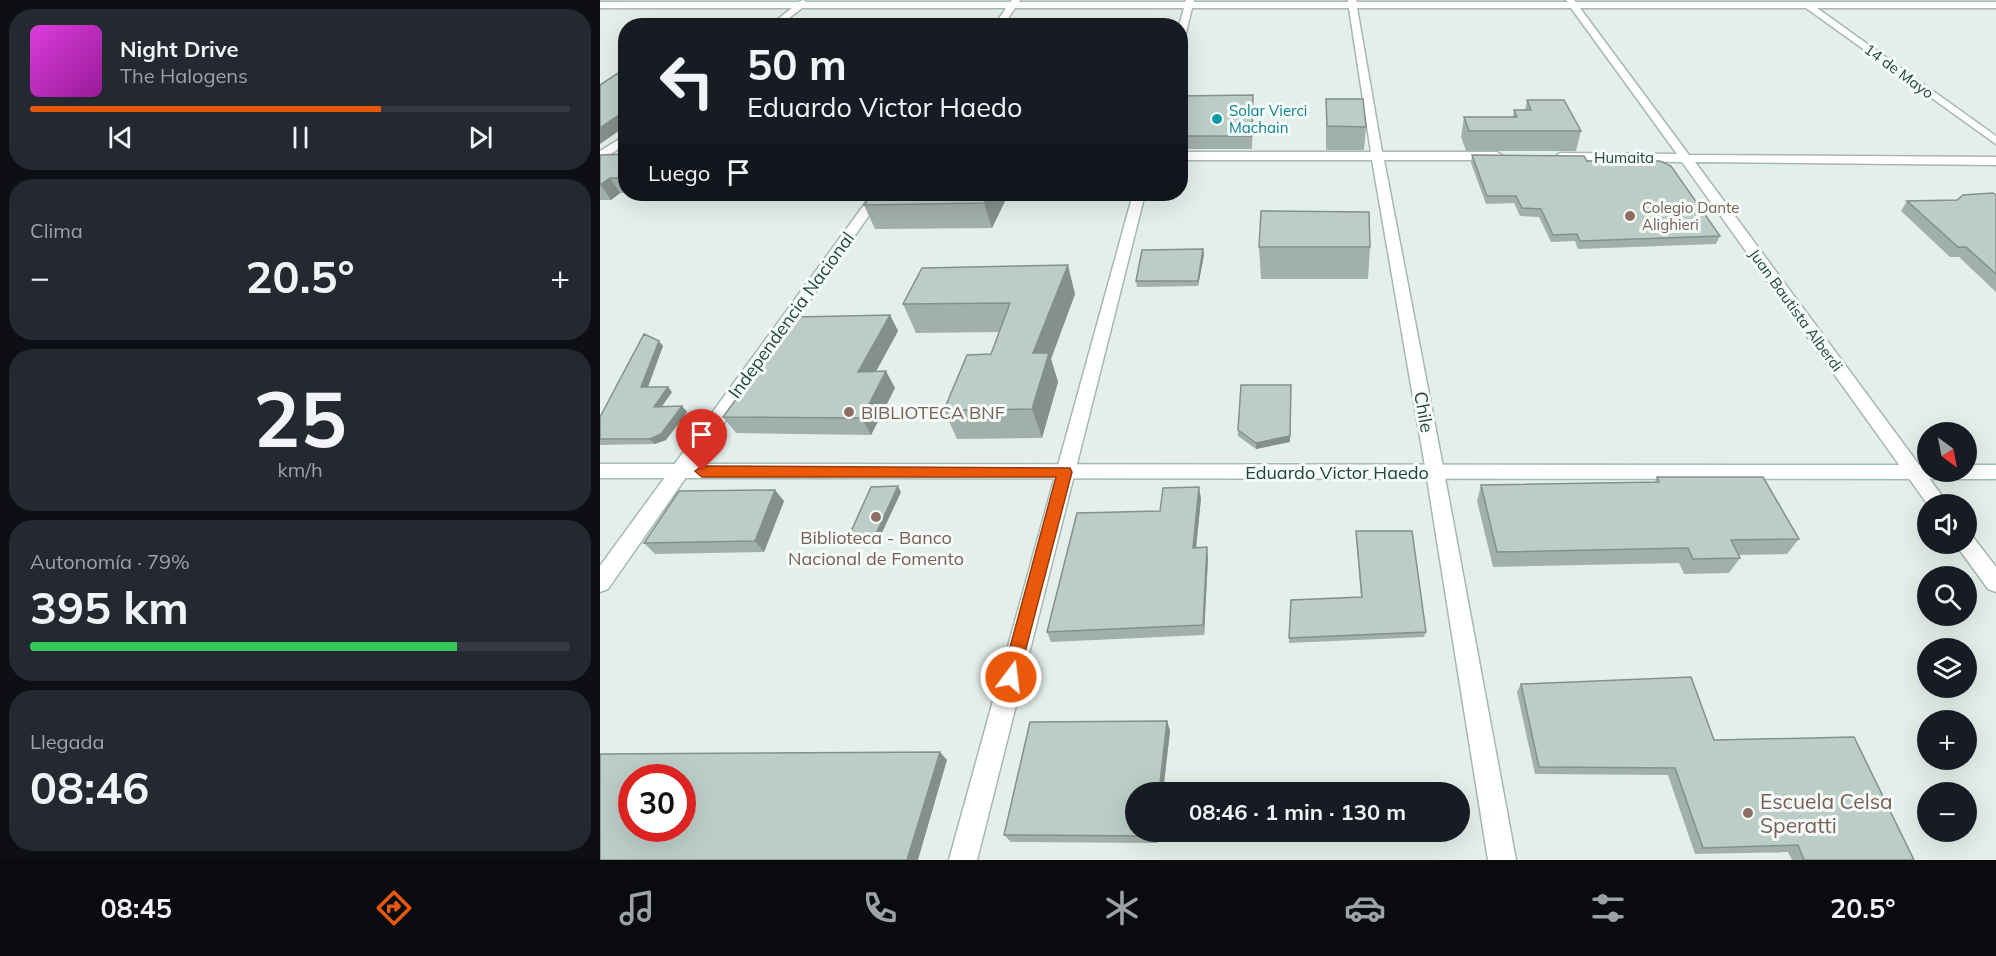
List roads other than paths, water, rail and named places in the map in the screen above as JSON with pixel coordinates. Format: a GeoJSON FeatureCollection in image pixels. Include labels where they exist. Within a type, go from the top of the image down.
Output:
{"type":"FeatureCollection","features":[{"type":"Feature","properties":{"kind":"street"},"geometry":{"type":"LineString","coordinates":[[600,5],[803,2],[1995,2]]}},
{"type":"Feature","properties":{"kind":"street"},"geometry":{"type":"LineString","coordinates":[[783,18],[803,2]]}},
{"type":"Feature","properties":{"kind":"street"},"geometry":{"type":"LineString","coordinates":[[1003,18],[1014,2]]}},
{"type":"Feature","properties":{"kind":"street"},"geometry":{"type":"LineString","coordinates":[[1185,18],[1190,2]]}},
{"type":"Feature","properties":{"kind":"street","name":"Chile"},"geometry":{"type":"LineString","coordinates":[[1352,2],[1377,156],[1435,472],[1502,860]]}},
{"type":"Feature","properties":{"kind":"street","name":"Juan Bautista Alberdi"},"geometry":{"type":"LineString","coordinates":[[1571,3],[1930,494]]}},
{"type":"Feature","properties":{"kind":"street","name":"14 de Mayo"},"geometry":{"type":"LineString","coordinates":[[1806,3],[1996,141]]}},
{"type":"Feature","properties":{"kind":"street"},"geometry":{"type":"LineString","coordinates":[[600,157],[618,144]]}},
{"type":"Feature","properties":{"kind":"street"},"geometry":{"type":"LineString","coordinates":[[1188,156],[1507,156]]}},
{"type":"Feature","properties":{"kind":"street","name":"Humaita"},"geometry":{"type":"LineString","coordinates":[[1542,156],[1996,161]]}},
{"type":"Feature","properties":{"kind":"street"},"geometry":{"type":"LineString","coordinates":[[600,157],[618,157]]}},
{"type":"Feature","properties":{"kind":"street","name":"Independencia Nacional"},"geometry":{"type":"LineString","coordinates":[[600,583],[873,201]]}},
{"type":"Feature","properties":{"kind":"street"},"geometry":{"type":"LineString","coordinates":[[963,860],[1137,201]]}},
{"type":"Feature","properties":{"kind":"street","name":"Eduardo Victor Haedo"},"geometry":{"type":"LineString","coordinates":[[600,471],[1996,472]]}},
{"type":"Feature","properties":{"kind":"street"},"geometry":{"type":"LineString","coordinates":[[1974,554],[1996,583]]}},
{"type":"Feature","properties":{"kind":"place","name":"Solar Vierci Machain"},"geometry":{"type":"Point","coordinates":[1217,119]}},
{"type":"Feature","properties":{"kind":"place","name":"Colegio Dante Alighieri"},"geometry":{"type":"Point","coordinates":[1630,216]}},
{"type":"Feature","properties":{"kind":"place","name":"BIBLIOTECA BNF"},"geometry":{"type":"Point","coordinates":[849,412]}},
{"type":"Feature","properties":{"kind":"place","name":"Biblioteca - Banco Nacional de Fomento"},"geometry":{"type":"Point","coordinates":[876,517]}},
{"type":"Feature","properties":{"kind":"place","name":"Escuela Celsa Speratti"},"geometry":{"type":"Point","coordinates":[1748,813]}}]}
